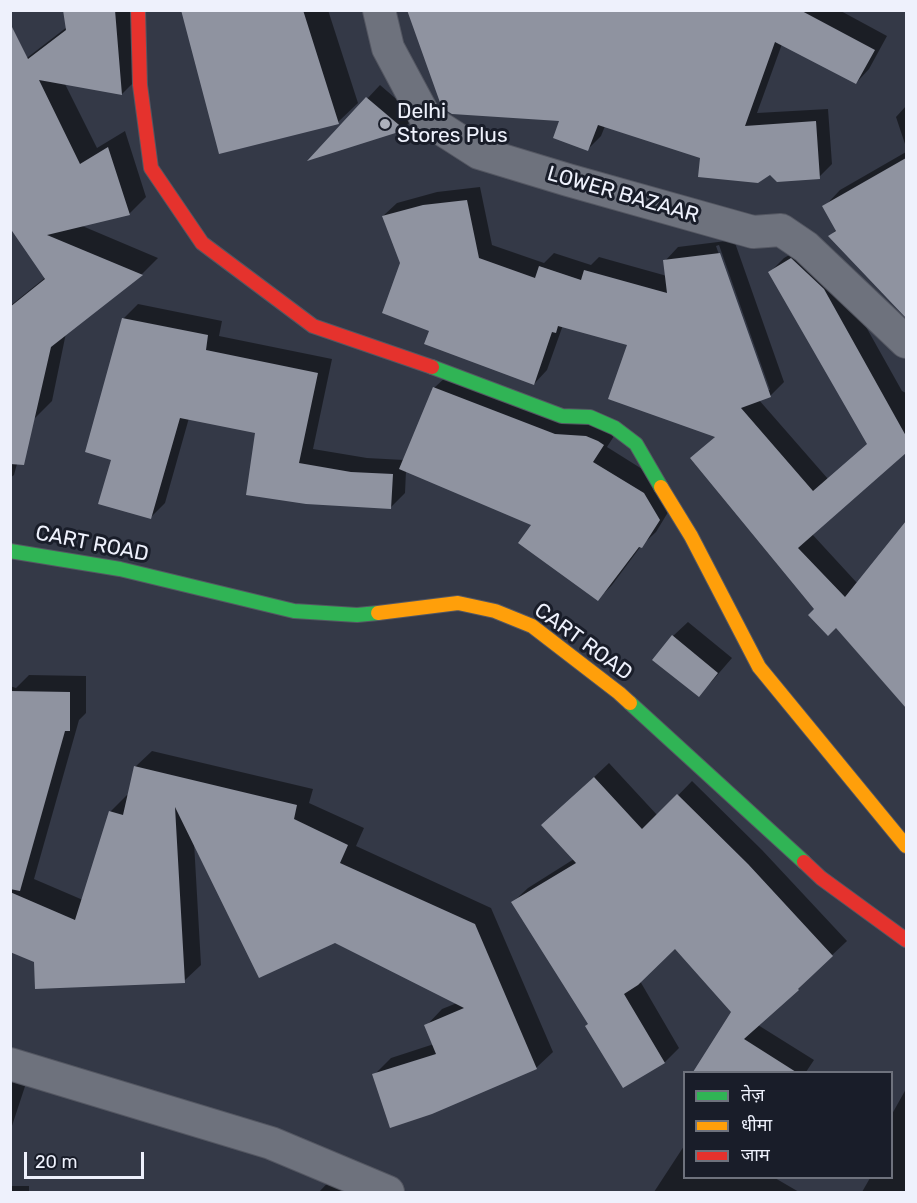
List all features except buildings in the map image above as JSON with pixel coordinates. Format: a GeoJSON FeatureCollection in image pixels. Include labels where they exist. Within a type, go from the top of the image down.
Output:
{"type":"FeatureCollection","features":[{"type":"Feature","properties":{"kind":"street"},"geometry":{"type":"LineString","coordinates":[[138,10],[140,86],[150,168],[202,243],[313,326],[562,416],[590,417],[615,428],[636,444],[691,536],[759,667],[906,846]]}},
{"type":"Feature","properties":{"kind":"street","name":"LOWER BAZAAR"},"geometry":{"type":"LineString","coordinates":[[379,10],[388,48],[426,119],[479,153],[753,232],[781,230],[806,248],[906,342]]}},
{"type":"Feature","properties":{"kind":"street","name":"CART ROAD"},"geometry":{"type":"LineString","coordinates":[[10,551],[120,569],[294,611],[357,615],[458,603],[495,611],[532,626],[620,693],[821,878],[906,940]]}},
{"type":"Feature","properties":{"kind":"street"},"geometry":{"type":"LineString","coordinates":[[10,1064],[271,1143],[388,1192]]}},
{"type":"Feature","properties":{"kind":"traffic: fast"},"geometry":{"type":"LineString","coordinates":[[432,367],[562,416],[590,417],[615,428],[636,444],[661,487]]}},
{"type":"Feature","properties":{"kind":"traffic: fast"},"geometry":{"type":"LineString","coordinates":[[10,551],[120,569],[294,611],[357,615],[378,613]]}},
{"type":"Feature","properties":{"kind":"traffic: fast"},"geometry":{"type":"LineString","coordinates":[[630,703],[804,862]]}},
{"type":"Feature","properties":{"kind":"traffic: slow"},"geometry":{"type":"LineString","coordinates":[[661,487],[691,536],[759,667],[906,846]]}},
{"type":"Feature","properties":{"kind":"traffic: slow"},"geometry":{"type":"LineString","coordinates":[[378,613],[458,603],[495,611],[532,626],[630,703]]}},
{"type":"Feature","properties":{"kind":"traffic: jam"},"geometry":{"type":"LineString","coordinates":[[138,10],[140,85],[151,168],[202,243],[313,326],[432,367]]}},
{"type":"Feature","properties":{"kind":"traffic: jam"},"geometry":{"type":"LineString","coordinates":[[804,862],[821,878],[906,940]]}},
{"type":"Feature","properties":{"kind":"place","name":"Delhi Stores Plus"},"geometry":{"type":"Point","coordinates":[385,124]}}]}
